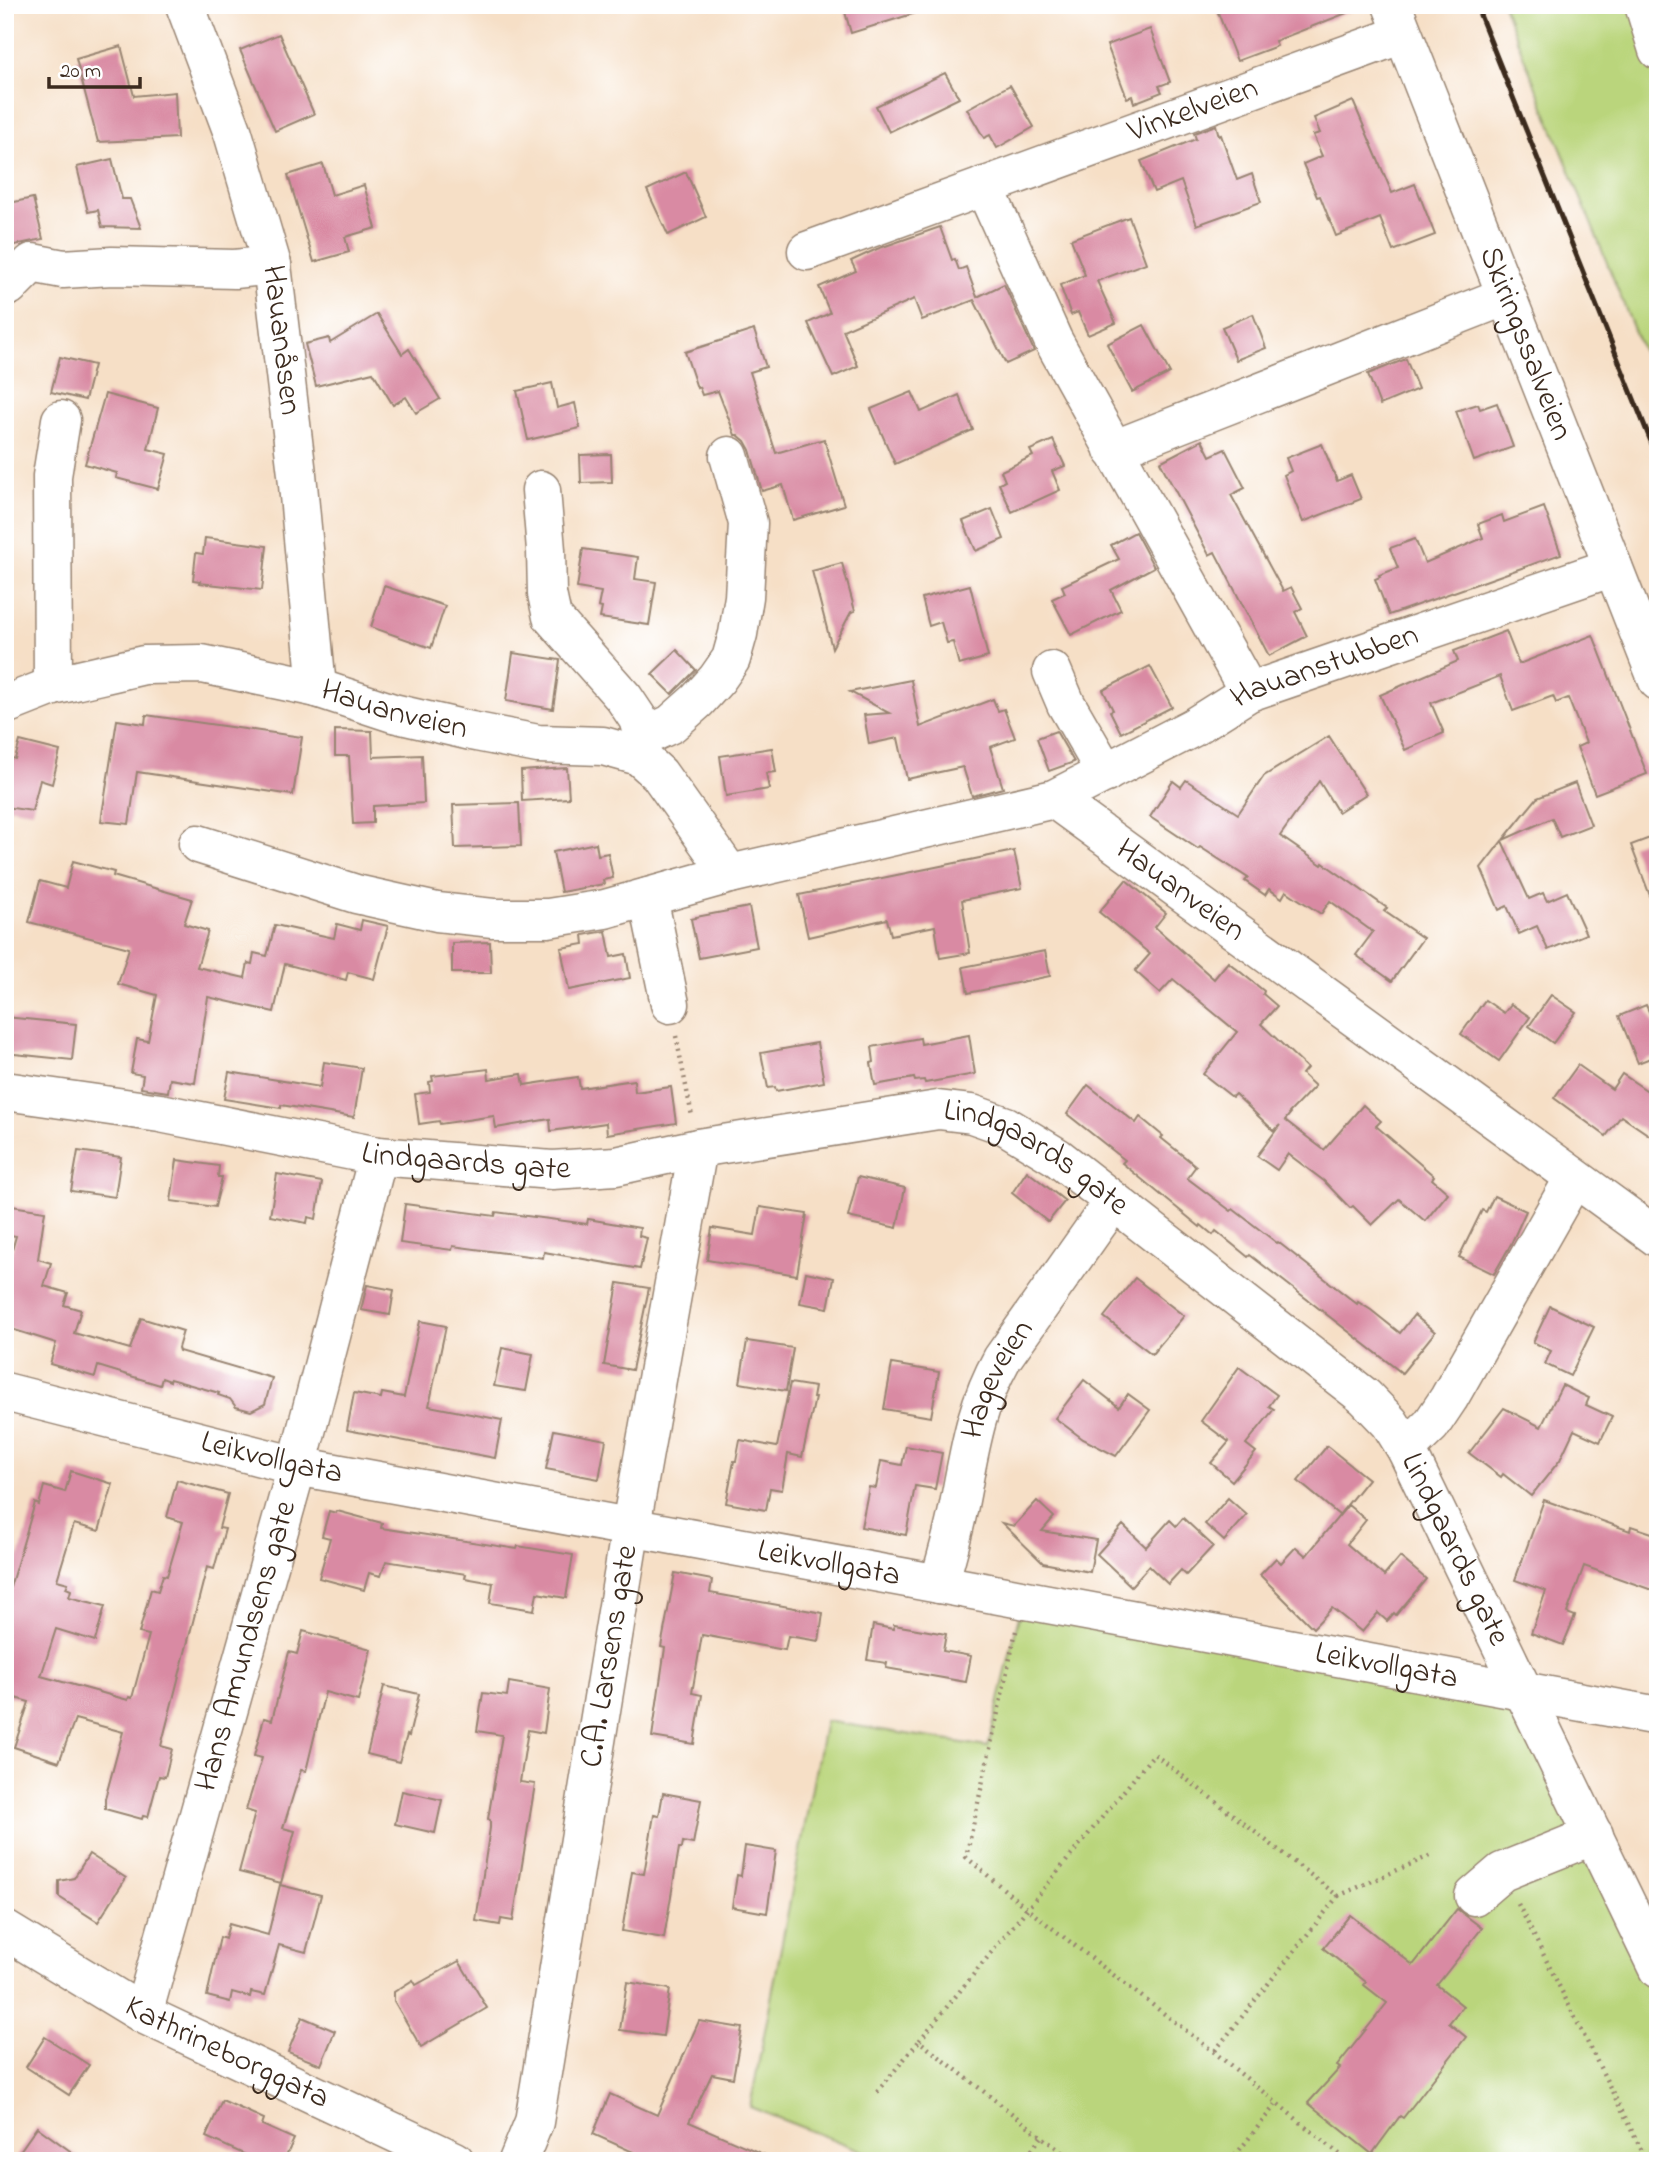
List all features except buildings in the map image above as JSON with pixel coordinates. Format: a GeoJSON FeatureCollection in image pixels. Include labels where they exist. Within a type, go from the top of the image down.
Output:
{"type":"FeatureCollection","features":[{"type":"Feature","properties":{"kind":"street"},"geometry":{"type":"LineString","coordinates":[[1644,5],[1658,50]]}},
{"type":"Feature","properties":{"kind":"street","name":"Hauanåsen"},"geometry":{"type":"LineString","coordinates":[[184,6],[233,133],[272,265],[297,474],[317,688]]}},
{"type":"Feature","properties":{"kind":"street","name":"Vinkelveien"},"geometry":{"type":"LineString","coordinates":[[807,251],[984,186],[1398,19]]}},
{"type":"Feature","properties":{"kind":"street","name":"Skiringssalveien"},"geometry":{"type":"LineString","coordinates":[[1398,19],[1658,681]]}},
{"type":"Feature","properties":{"kind":"street"},"geometry":{"type":"LineString","coordinates":[[984,186],[1052,340],[1249,692]]}},
{"type":"Feature","properties":{"kind":"street"},"geometry":{"type":"LineString","coordinates":[[9,286],[32,263],[63,269],[112,266],[235,269],[272,265]]}},
{"type":"Feature","properties":{"kind":"street"},"geometry":{"type":"LineString","coordinates":[[1113,450],[1506,296]]}},
{"type":"Feature","properties":{"kind":"street"},"geometry":{"type":"LineString","coordinates":[[53,686],[52,476],[61,420]]}},
{"type":"Feature","properties":{"kind":"street"},"geometry":{"type":"LineString","coordinates":[[641,747],[697,701],[731,659],[738,634],[748,523],[729,456]]}},
{"type":"Feature","properties":{"kind":"street"},"geometry":{"type":"LineString","coordinates":[[541,490],[547,594],[552,617],[624,698],[638,719],[641,747]]}},
{"type":"Feature","properties":{"kind":"street","name":"Hauanstubben"},"geometry":{"type":"LineString","coordinates":[[1054,799],[1192,729],[1249,692],[1612,567]]}},
{"type":"Feature","properties":{"kind":"street","name":"Hauanveien"},"geometry":{"type":"LineString","coordinates":[[5,705],[53,686],[144,664],[202,664],[317,688],[393,713],[538,744],[641,747],[730,874]]}},
{"type":"Feature","properties":{"kind":"street"},"geometry":{"type":"LineString","coordinates":[[1052,671],[1066,704],[1106,772]]}},
{"type":"Feature","properties":{"kind":"street"},"geometry":{"type":"LineString","coordinates":[[198,844],[356,894],[437,912],[493,918],[548,918],[605,909],[730,874],[1054,799]]}},
{"type":"Feature","properties":{"kind":"street","name":"Hauanveien"},"geometry":{"type":"LineString","coordinates":[[1054,799],[1658,1238]]}},
{"type":"Feature","properties":{"kind":"street"},"geometry":{"type":"LineString","coordinates":[[648,897],[670,1004]]}},
{"type":"Feature","properties":{"kind":"street","name":"Lindgaards gate"},"geometry":{"type":"LineString","coordinates":[[5,1091],[160,1113],[378,1156],[552,1170],[616,1166],[698,1148],[938,1110],[972,1114],[1006,1126],[1057,1157],[1366,1397],[1390,1423],[1406,1449],[1526,1693],[1658,1969]]}},
{"type":"Feature","properties":{"kind":"street","name":"C.A. Larsens gate"},"geometry":{"type":"LineString","coordinates":[[518,2161],[534,2122],[631,1526],[698,1148]]}},
{"type":"Feature","properties":{"kind":"street","name":"Hans Amundsens gate"},"geometry":{"type":"LineString","coordinates":[[143,2014],[297,1466],[378,1156]]}},
{"type":"Feature","properties":{"kind":"street"},"geometry":{"type":"LineString","coordinates":[[1406,1449],[1431,1425],[1449,1398],[1574,1178]]}},
{"type":"Feature","properties":{"kind":"street","name":"Hageveien"},"geometry":{"type":"LineString","coordinates":[[939,1584],[953,1531],[970,1441],[990,1381],[1002,1359],[1113,1202]]}},
{"type":"Feature","properties":{"kind":"street","name":"Leikvollgata"},"geometry":{"type":"LineString","coordinates":[[5,1393],[297,1466],[1658,1716]]}},
{"type":"Feature","properties":{"kind":"street"},"geometry":{"type":"LineString","coordinates":[[1488,1884],[1594,1835]]}},
{"type":"Feature","properties":{"kind":"street","name":"Kathrineborggata"},"geometry":{"type":"LineString","coordinates":[[5,1930],[143,2014],[455,2161]]}},
{"type":"Feature","properties":{"kind":"path"},"geometry":{"type":"LineString","coordinates":[[670,1004],[698,1148]]}},
{"type":"Feature","properties":{"kind":"path"},"geometry":{"type":"LineString","coordinates":[[1023,1599],[966,1857],[1026,1908],[1214,2052],[1348,2161]]}},
{"type":"Feature","properties":{"kind":"path"},"geometry":{"type":"LineString","coordinates":[[877,2092],[1154,1754],[1338,1896]]}},
{"type":"Feature","properties":{"kind":"path"},"geometry":{"type":"LineString","coordinates":[[1214,2052],[1338,1896],[1434,1854]]}},
{"type":"Feature","properties":{"kind":"path"},"geometry":{"type":"LineString","coordinates":[[1488,1884],[1647,2161]]}},
{"type":"Feature","properties":{"kind":"path"},"geometry":{"type":"LineString","coordinates":[[919,2041],[1073,2161]]}},
{"type":"Feature","properties":{"kind":"path"},"geometry":{"type":"LineString","coordinates":[[1231,2161],[1276,2104]]}},
{"type":"Feature","properties":{"kind":"path"},"geometry":{"type":"LineString","coordinates":[[1023,2161],[1042,2136]]}},
{"type":"Feature","properties":{"kind":"green space"},"geometry":{"type":"Polygon","coordinates":[[[1503,5],[1658,5],[1658,389],[1651,372],[1503,5]]]}},
{"type":"Feature","properties":{"kind":"green space"},"geometry":{"type":"Polygon","coordinates":[[[1023,1599],[1526,1693],[1658,1968],[1658,2161],[888,2161],[750,2107],[825,1721],[988,1747],[1023,1599]]]}},
{"type":"Feature","properties":{"kind":"railway"},"geometry":{"type":"LineString","coordinates":[[1476,5],[1658,459]]}}]}
